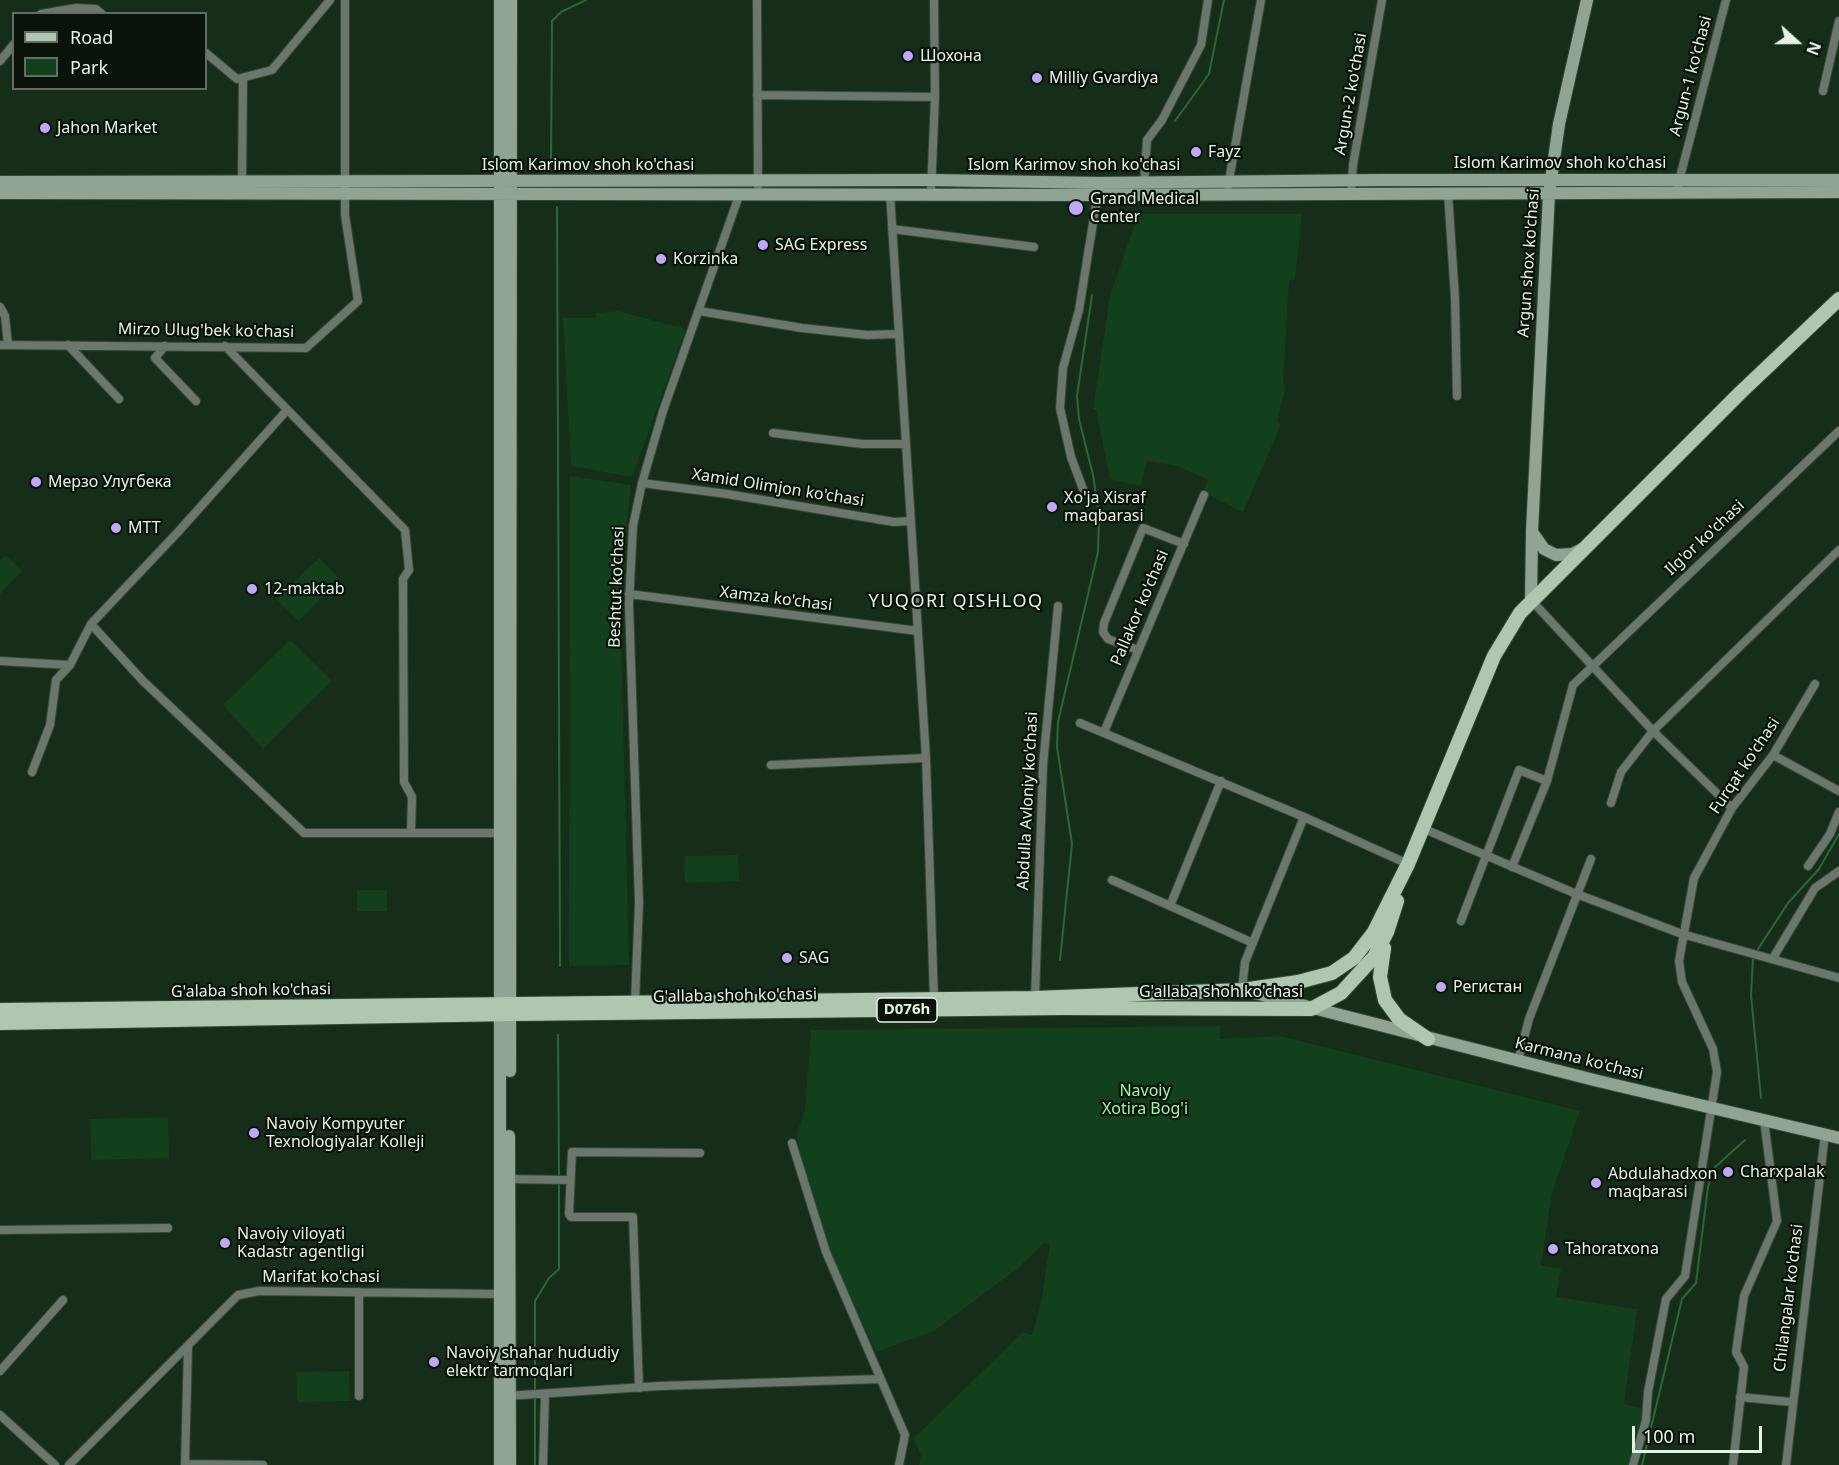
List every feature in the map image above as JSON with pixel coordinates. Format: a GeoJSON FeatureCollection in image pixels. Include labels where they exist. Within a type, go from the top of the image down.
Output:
{"type":"FeatureCollection","features":[{"type":"Feature","properties":{"kind":"main road"},"geometry":{"type":"LineString","coordinates":[[500,0],[506,188]]}},
{"type":"Feature","properties":{"kind":"main road"},"geometry":{"type":"LineString","coordinates":[[500,1465],[505,1396],[506,188],[511,0]]}},
{"type":"Feature","properties":{"kind":"main road","name":"Argun shox ko'chasi"},"geometry":{"type":"LineString","coordinates":[[1531,600],[1532,531],[1550,187],[1559,124],[1587,0]]}},
{"type":"Feature","properties":{"kind":"main road","name":"Islom Karimov shoh ko'chasi"},"geometry":{"type":"LineString","coordinates":[[0,182],[345,188],[931,187],[1144,189],[1227,194],[1351,194],[1448,192],[1679,179],[1839,180]]}},
{"type":"Feature","properties":{"kind":"main road","name":"Islom Karimov shoh ko'chasi"},"geometry":{"type":"LineString","coordinates":[[1144,189],[1228,181],[1352,180],[1675,194],[1839,192]]}},
{"type":"Feature","properties":{"kind":"main road","name":"Islom Karimov shoh ko'chasi"},"geometry":{"type":"LineString","coordinates":[[0,193],[242,187]]}},
{"type":"Feature","properties":{"kind":"main road","name":"Islom Karimov shoh ko'chasi"},"geometry":{"type":"LineString","coordinates":[[506,188],[740,193],[758,187],[890,193],[931,187]]}},
{"type":"Feature","properties":{"kind":"main road"},"geometry":{"type":"LineString","coordinates":[[1428,1039],[1399,1018],[1382,993],[1380,970],[1387,932],[1422,828],[1494,656],[1509,627],[1531,600],[1581,549],[1839,299]]}},
{"type":"Feature","properties":{"kind":"main road"},"geometry":{"type":"LineString","coordinates":[[1532,531],[1539,544],[1550,553],[1562,556],[1581,549]]}},
{"type":"Feature","properties":{"kind":"main road"},"geometry":{"type":"LineString","coordinates":[[1242,990],[1316,978],[1347,964],[1368,942],[1408,864]]}},
{"type":"Feature","properties":{"kind":"main road"},"geometry":{"type":"LineString","coordinates":[[1311,1009],[1350,985],[1374,957],[1387,932]]}},
{"type":"Feature","properties":{"kind":"main road","name":"G'allaba shoh ko'chasi"},"geometry":{"type":"LineString","coordinates":[[463,1016],[506,1009],[635,1003],[1035,998],[1242,990],[1311,1009]]}},
{"type":"Feature","properties":{"kind":"main road","name":"G'allaba shoh ko'chasi"},"geometry":{"type":"LineString","coordinates":[[506,1009],[1311,1009]]}},
{"type":"Feature","properties":{"kind":"main road","name":"G'alaba shoh ko'chasi"},"geometry":{"type":"LineString","coordinates":[[0,1010],[506,1009]]}},
{"type":"Feature","properties":{"kind":"main road","name":"Karmana ko'chasi"},"geometry":{"type":"LineString","coordinates":[[1311,1009],[1839,1138]]}},
{"type":"Feature","properties":{"kind":"main road","name":"G'alaba shoh ko'chasi"},"geometry":{"type":"LineString","coordinates":[[0,1023],[463,1016]]}},
{"type":"Feature","properties":{"kind":"main road"},"geometry":{"type":"LineString","coordinates":[[505,1179],[500,1294],[510,1465]]}},
{"type":"Feature","properties":{"kind":"street"},"geometry":{"type":"LineString","coordinates":[[207,54],[237,79],[272,70],[330,0]]}},
{"type":"Feature","properties":{"kind":"street"},"geometry":{"type":"LineString","coordinates":[[345,0],[345,188]]}},
{"type":"Feature","properties":{"kind":"street"},"geometry":{"type":"LineString","coordinates":[[757,0],[758,187]]}},
{"type":"Feature","properties":{"kind":"street"},"geometry":{"type":"LineString","coordinates":[[931,187],[935,98],[934,0]]}},
{"type":"Feature","properties":{"kind":"street"},"geometry":{"type":"LineString","coordinates":[[1144,189],[1147,140],[1162,120],[1202,45],[1208,0]]}},
{"type":"Feature","properties":{"kind":"street"},"geometry":{"type":"LineString","coordinates":[[1227,194],[1261,0]]}},
{"type":"Feature","properties":{"kind":"street","name":"Argun-2 ko'chasi"},"geometry":{"type":"LineString","coordinates":[[1351,194],[1382,0]]}},
{"type":"Feature","properties":{"kind":"street","name":"Argun-1 ko'chasi"},"geometry":{"type":"LineString","coordinates":[[1675,194],[1726,0]]}},
{"type":"Feature","properties":{"kind":"street"},"geometry":{"type":"LineString","coordinates":[[49,12],[76,8],[96,9],[100,12]]}},
{"type":"Feature","properties":{"kind":"street"},"geometry":{"type":"LineString","coordinates":[[1823,91],[1839,21]]}},
{"type":"Feature","properties":{"kind":"street"},"geometry":{"type":"LineString","coordinates":[[0,61],[12,46]]}},
{"type":"Feature","properties":{"kind":"street"},"geometry":{"type":"LineString","coordinates":[[242,187],[243,78]]}},
{"type":"Feature","properties":{"kind":"street"},"geometry":{"type":"LineString","coordinates":[[757,95],[935,98]]}},
{"type":"Feature","properties":{"kind":"street","name":"Mirzo Ulug'bek ko'chasi"},"geometry":{"type":"LineString","coordinates":[[4,345],[306,348],[358,301],[345,215],[345,188]]}},
{"type":"Feature","properties":{"kind":"street"},"geometry":{"type":"LineString","coordinates":[[1083,489],[1071,457],[1060,408],[1063,368],[1079,310],[1098,189]]}},
{"type":"Feature","properties":{"kind":"street"},"geometry":{"type":"LineString","coordinates":[[1448,192],[1455,298],[1457,396]]}},
{"type":"Feature","properties":{"kind":"street","name":"Beshtut ko'chasi"},"geometry":{"type":"LineString","coordinates":[[635,1003],[639,902],[629,594],[633,526],[642,483],[663,411],[740,193]]}},
{"type":"Feature","properties":{"kind":"street"},"geometry":{"type":"LineString","coordinates":[[890,193],[926,758],[933,999]]}},
{"type":"Feature","properties":{"kind":"street"},"geometry":{"type":"LineString","coordinates":[[892,229],[1034,247]]}},
{"type":"Feature","properties":{"kind":"street"},"geometry":{"type":"LineString","coordinates":[[0,307],[5,316],[4,345]]}},
{"type":"Feature","properties":{"kind":"street"},"geometry":{"type":"LineString","coordinates":[[699,311],[802,328],[867,335],[898,334]]}},
{"type":"Feature","properties":{"kind":"street"},"geometry":{"type":"LineString","coordinates":[[68,345],[119,399]]}},
{"type":"Feature","properties":{"kind":"street"},"geometry":{"type":"LineString","coordinates":[[165,346],[155,358],[196,401]]}},
{"type":"Feature","properties":{"kind":"street"},"geometry":{"type":"LineString","coordinates":[[225,346],[405,530],[409,570],[403,579],[404,782],[412,797],[411,831]]}},
{"type":"Feature","properties":{"kind":"street"},"geometry":{"type":"LineString","coordinates":[[32,772],[50,725],[56,680],[70,665],[91,624],[178,532],[287,410]]}},
{"type":"Feature","properties":{"kind":"street","name":"Ilg'or ko'chasi"},"geometry":{"type":"LineString","coordinates":[[1512,867],[1547,781],[1573,685],[1839,431]]}},
{"type":"Feature","properties":{"kind":"street"},"geometry":{"type":"LineString","coordinates":[[773,433],[862,444],[905,444]]}},
{"type":"Feature","properties":{"kind":"street","name":"Xamid Olimjon ko'chasi"},"geometry":{"type":"LineString","coordinates":[[642,483],[727,494],[894,522],[910,520]]}},
{"type":"Feature","properties":{"kind":"street","name":"Pallakor ko'chasi"},"geometry":{"type":"LineString","coordinates":[[1104,732],[1204,495]]}},
{"type":"Feature","properties":{"kind":"street"},"geometry":{"type":"LineString","coordinates":[[1138,650],[1108,639],[1103,632],[1104,623],[1143,528],[1184,544]]}},
{"type":"Feature","properties":{"kind":"street"},"geometry":{"type":"LineString","coordinates":[[1611,804],[1621,772],[1653,731],[1839,551]]}},
{"type":"Feature","properties":{"kind":"street","name":"Xamza ko'chasi"},"geometry":{"type":"LineString","coordinates":[[629,594],[918,631]]}},
{"type":"Feature","properties":{"kind":"street"},"geometry":{"type":"LineString","coordinates":[[1531,600],[1653,731],[1732,808]]}},
{"type":"Feature","properties":{"kind":"street","name":"Abdulla Avloniy ko'chasi"},"geometry":{"type":"LineString","coordinates":[[1035,998],[1043,765],[1058,606]]}},
{"type":"Feature","properties":{"kind":"street"},"geometry":{"type":"LineString","coordinates":[[91,624],[143,681],[304,833],[411,831],[506,833]]}},
{"type":"Feature","properties":{"kind":"street"},"geometry":{"type":"LineString","coordinates":[[0,661],[70,665]]}},
{"type":"Feature","properties":{"kind":"street","name":"Furqat ko'chasi"},"geometry":{"type":"LineString","coordinates":[[1633,1465],[1646,1420],[1650,1380],[1666,1299],[1685,1276],[1717,1072],[1713,1049],[1682,982],[1678,961],[1694,878],[1732,808],[1773,755],[1815,684]]}},
{"type":"Feature","properties":{"kind":"street"},"geometry":{"type":"LineString","coordinates":[[1080,723],[1221,781],[1408,864]]}},
{"type":"Feature","properties":{"kind":"street"},"geometry":{"type":"LineString","coordinates":[[1773,755],[1839,791]]}},
{"type":"Feature","properties":{"kind":"street"},"geometry":{"type":"LineString","coordinates":[[771,765],[926,758]]}},
{"type":"Feature","properties":{"kind":"street"},"geometry":{"type":"LineString","coordinates":[[1461,921],[1519,770],[1547,781]]}},
{"type":"Feature","properties":{"kind":"street"},"geometry":{"type":"LineString","coordinates":[[1170,906],[1221,781]]}},
{"type":"Feature","properties":{"kind":"street"},"geometry":{"type":"LineString","coordinates":[[1808,866],[1830,834],[1839,812]]}},
{"type":"Feature","properties":{"kind":"street"},"geometry":{"type":"LineString","coordinates":[[1242,990],[1242,972],[1304,817]]}},
{"type":"Feature","properties":{"kind":"street"},"geometry":{"type":"LineString","coordinates":[[1422,828],[1577,895],[1682,934],[1839,978]]}},
{"type":"Feature","properties":{"kind":"street"},"geometry":{"type":"LineString","coordinates":[[1518,1061],[1529,1019],[1591,859]]}},
{"type":"Feature","properties":{"kind":"street"},"geometry":{"type":"LineString","coordinates":[[1773,958],[1815,888],[1839,871]]}},
{"type":"Feature","properties":{"kind":"street"},"geometry":{"type":"LineString","coordinates":[[1112,880],[1253,943]]}},
{"type":"Feature","properties":{"kind":"street"},"geometry":{"type":"LineString","coordinates":[[1733,1465],[1744,1367],[1736,1352],[1744,1296],[1777,1221],[1764,1120]]}},
{"type":"Feature","properties":{"kind":"street","name":"Chilangalar ko'chasi"},"geometry":{"type":"LineString","coordinates":[[1786,1465],[1791,1402],[1825,1134]]}},
{"type":"Feature","properties":{"kind":"street"},"geometry":{"type":"LineString","coordinates":[[792,1143],[826,1252],[904,1435],[899,1465]]}},
{"type":"Feature","properties":{"kind":"street"},"geometry":{"type":"LineString","coordinates":[[639,1388],[633,1217],[571,1217],[569,1180],[572,1152],[700,1153]]}},
{"type":"Feature","properties":{"kind":"street"},"geometry":{"type":"LineString","coordinates":[[505,1179],[569,1180]]}},
{"type":"Feature","properties":{"kind":"street"},"geometry":{"type":"LineString","coordinates":[[0,1230],[168,1228]]}},
{"type":"Feature","properties":{"kind":"street","name":"Marifat ko'chasi"},"geometry":{"type":"LineString","coordinates":[[69,1465],[238,1295],[259,1291],[500,1294]]}},
{"type":"Feature","properties":{"kind":"street"},"geometry":{"type":"LineString","coordinates":[[359,1292],[359,1396]]}},
{"type":"Feature","properties":{"kind":"street"},"geometry":{"type":"LineString","coordinates":[[0,1371],[63,1300]]}},
{"type":"Feature","properties":{"kind":"street"},"geometry":{"type":"LineString","coordinates":[[188,1347],[185,1464],[263,1465]]}},
{"type":"Feature","properties":{"kind":"street"},"geometry":{"type":"LineString","coordinates":[[505,1396],[639,1388],[880,1379]]}},
{"type":"Feature","properties":{"kind":"street"},"geometry":{"type":"LineString","coordinates":[[543,1465],[545,1394]]}},
{"type":"Feature","properties":{"kind":"street"},"geometry":{"type":"LineString","coordinates":[[1740,1398],[1791,1402]]}},
{"type":"Feature","properties":{"kind":"street"},"geometry":{"type":"LineString","coordinates":[[0,1415],[55,1465]]}},
{"type":"Feature","properties":{"kind":"green space"},"geometry":{"type":"Polygon","coordinates":[[[1138,214],[1302,214],[1295,279],[1289,281],[1283,384],[1286,385],[1277,422],[1281,425],[1243,512],[1203,492],[1208,480],[1178,466],[1147,461],[1141,486],[1110,479],[1096,410],[1093,409],[1110,296],[1138,214]]]}},
{"type":"Feature","properties":{"kind":"green space"},"geometry":{"type":"Polygon","coordinates":[[[618,311],[686,329],[632,477],[571,466],[563,318],[596,318],[596,313],[618,311]]]}},
{"type":"Feature","properties":{"kind":"green space"},"geometry":{"type":"Polygon","coordinates":[[[570,476],[631,485],[620,590],[629,965],[569,966],[570,476]]]}},
{"type":"Feature","properties":{"kind":"green space"},"geometry":{"type":"Polygon","coordinates":[[[6,555],[22,571],[0,594],[0,561],[6,555]]]}},
{"type":"Feature","properties":{"kind":"green space"},"geometry":{"type":"Polygon","coordinates":[[[319,558],[340,579],[299,621],[276,599],[319,558]]]}},
{"type":"Feature","properties":{"kind":"green space"},"geometry":{"type":"Polygon","coordinates":[[[290,640],[332,681],[263,749],[223,705],[290,640]]]}},
{"type":"Feature","properties":{"kind":"green space"},"geometry":{"type":"Polygon","coordinates":[[[738,855],[739,881],[685,883],[684,856],[738,855]]]}},
{"type":"Feature","properties":{"kind":"green space"},"geometry":{"type":"Polygon","coordinates":[[[357,890],[387,890],[387,911],[357,911],[357,890]]]}},
{"type":"Feature","properties":{"kind":"green space","name":"Navoiy Xotira Bog'i"},"geometry":{"type":"Polygon","coordinates":[[[1220,1026],[1220,1039],[1280,1036],[1580,1111],[1552,1193],[1541,1265],[1561,1269],[1556,1297],[1637,1309],[1624,1404],[1645,1409],[1629,1465],[919,1465],[921,1455],[914,1438],[1023,1332],[1032,1335],[1041,1303],[1050,1244],[1044,1243],[1017,1269],[934,1331],[876,1352],[826,1243],[799,1149],[797,1133],[805,1110],[811,1030],[1220,1026]]]}},
{"type":"Feature","properties":{"kind":"green space"},"geometry":{"type":"Polygon","coordinates":[[[168,1117],[169,1158],[91,1160],[90,1119],[168,1117]]]}},
{"type":"Feature","properties":{"kind":"green space"},"geometry":{"type":"Polygon","coordinates":[[[349,1371],[350,1401],[297,1402],[296,1372],[349,1371]]]}},
{"type":"Feature","properties":{"kind":"waterway"},"geometry":{"type":"LineString","coordinates":[[551,166],[552,21],[561,12],[586,0]]}},
{"type":"Feature","properties":{"kind":"waterway"},"geometry":{"type":"LineString","coordinates":[[1175,121],[1209,74],[1224,0]]}},
{"type":"Feature","properties":{"kind":"waterway"},"geometry":{"type":"LineString","coordinates":[[557,207],[560,966]]}},
{"type":"Feature","properties":{"kind":"waterway"},"geometry":{"type":"LineString","coordinates":[[1060,960],[1072,844],[1057,747],[1058,722],[1098,552],[1099,515],[1093,475],[1079,419],[1077,396],[1092,295]]}},
{"type":"Feature","properties":{"kind":"waterway"},"geometry":{"type":"LineString","coordinates":[[1758,949],[1788,903],[1819,869],[1839,834]]}},
{"type":"Feature","properties":{"kind":"waterway"},"geometry":{"type":"LineString","coordinates":[[1753,958],[1751,995],[1761,1098]]}},
{"type":"Feature","properties":{"kind":"waterway"},"geometry":{"type":"LineString","coordinates":[[558,1035],[559,1176]]}},
{"type":"Feature","properties":{"kind":"waterway"},"geometry":{"type":"LineString","coordinates":[[1642,1465],[1682,1299],[1696,1283],[1708,1187],[1713,1169],[1745,1140]]}},
{"type":"Feature","properties":{"kind":"waterway"},"geometry":{"type":"LineString","coordinates":[[535,1390],[535,1301],[549,1278],[559,1269],[559,1182]]}},
{"type":"Feature","properties":{"kind":"waterway"},"geometry":{"type":"LineString","coordinates":[[535,1396],[535,1465]]}},
{"type":"Feature","properties":{"kind":"place","name":"Шохона"},"geometry":{"type":"Point","coordinates":[908,56]}},
{"type":"Feature","properties":{"kind":"place","name":"Milliy Gvardiya"},"geometry":{"type":"Point","coordinates":[1037,78]}},
{"type":"Feature","properties":{"kind":"place","name":"Jahon Market"},"geometry":{"type":"Point","coordinates":[45,128]}},
{"type":"Feature","properties":{"kind":"place","name":"Fayz"},"geometry":{"type":"Point","coordinates":[1196,152]}},
{"type":"Feature","properties":{"kind":"place","name":"Grand Medical Center"},"geometry":{"type":"Point","coordinates":[1076,208]}},
{"type":"Feature","properties":{"kind":"place","name":"SAG Express"},"geometry":{"type":"Point","coordinates":[763,245]}},
{"type":"Feature","properties":{"kind":"place","name":"Korzinka"},"geometry":{"type":"Point","coordinates":[661,259]}},
{"type":"Feature","properties":{"kind":"place","name":"Мерзо Улугбека"},"geometry":{"type":"Point","coordinates":[36,482]}},
{"type":"Feature","properties":{"kind":"place","name":"Xo'ja Xisraf maqbarasi"},"geometry":{"type":"Point","coordinates":[1052,507]}},
{"type":"Feature","properties":{"kind":"place","name":"MTT"},"geometry":{"type":"Point","coordinates":[116,528]}},
{"type":"Feature","properties":{"kind":"place","name":"12-maktab"},"geometry":{"type":"Point","coordinates":[252,589]}},
{"type":"Feature","properties":{"kind":"place","name":"SAG"},"geometry":{"type":"Point","coordinates":[787,958]}},
{"type":"Feature","properties":{"kind":"place","name":"Регистан"},"geometry":{"type":"Point","coordinates":[1441,987]}},
{"type":"Feature","properties":{"kind":"place","name":"Navoiy Kompyuter Texnologiyalar Kolleji"},"geometry":{"type":"Point","coordinates":[254,1133]}},
{"type":"Feature","properties":{"kind":"place","name":"Charxpalak"},"geometry":{"type":"Point","coordinates":[1728,1172]}},
{"type":"Feature","properties":{"kind":"place","name":"Abdulahadxon maqbarasi"},"geometry":{"type":"Point","coordinates":[1596,1183]}},
{"type":"Feature","properties":{"kind":"place","name":"Navoiy viloyati Kadastr agentligi"},"geometry":{"type":"Point","coordinates":[225,1243]}},
{"type":"Feature","properties":{"kind":"place","name":"Tahoratxona"},"geometry":{"type":"Point","coordinates":[1553,1249]}},
{"type":"Feature","properties":{"kind":"place","name":"Navoiy shahar hududiy elektr tarmoqlari"},"geometry":{"type":"Point","coordinates":[434,1362]}},
{"type":"Feature","properties":{"kind":"district","name":"YUQORI QISHLOQ"},"geometry":{"type":"Point","coordinates":[956,602]}}]}
